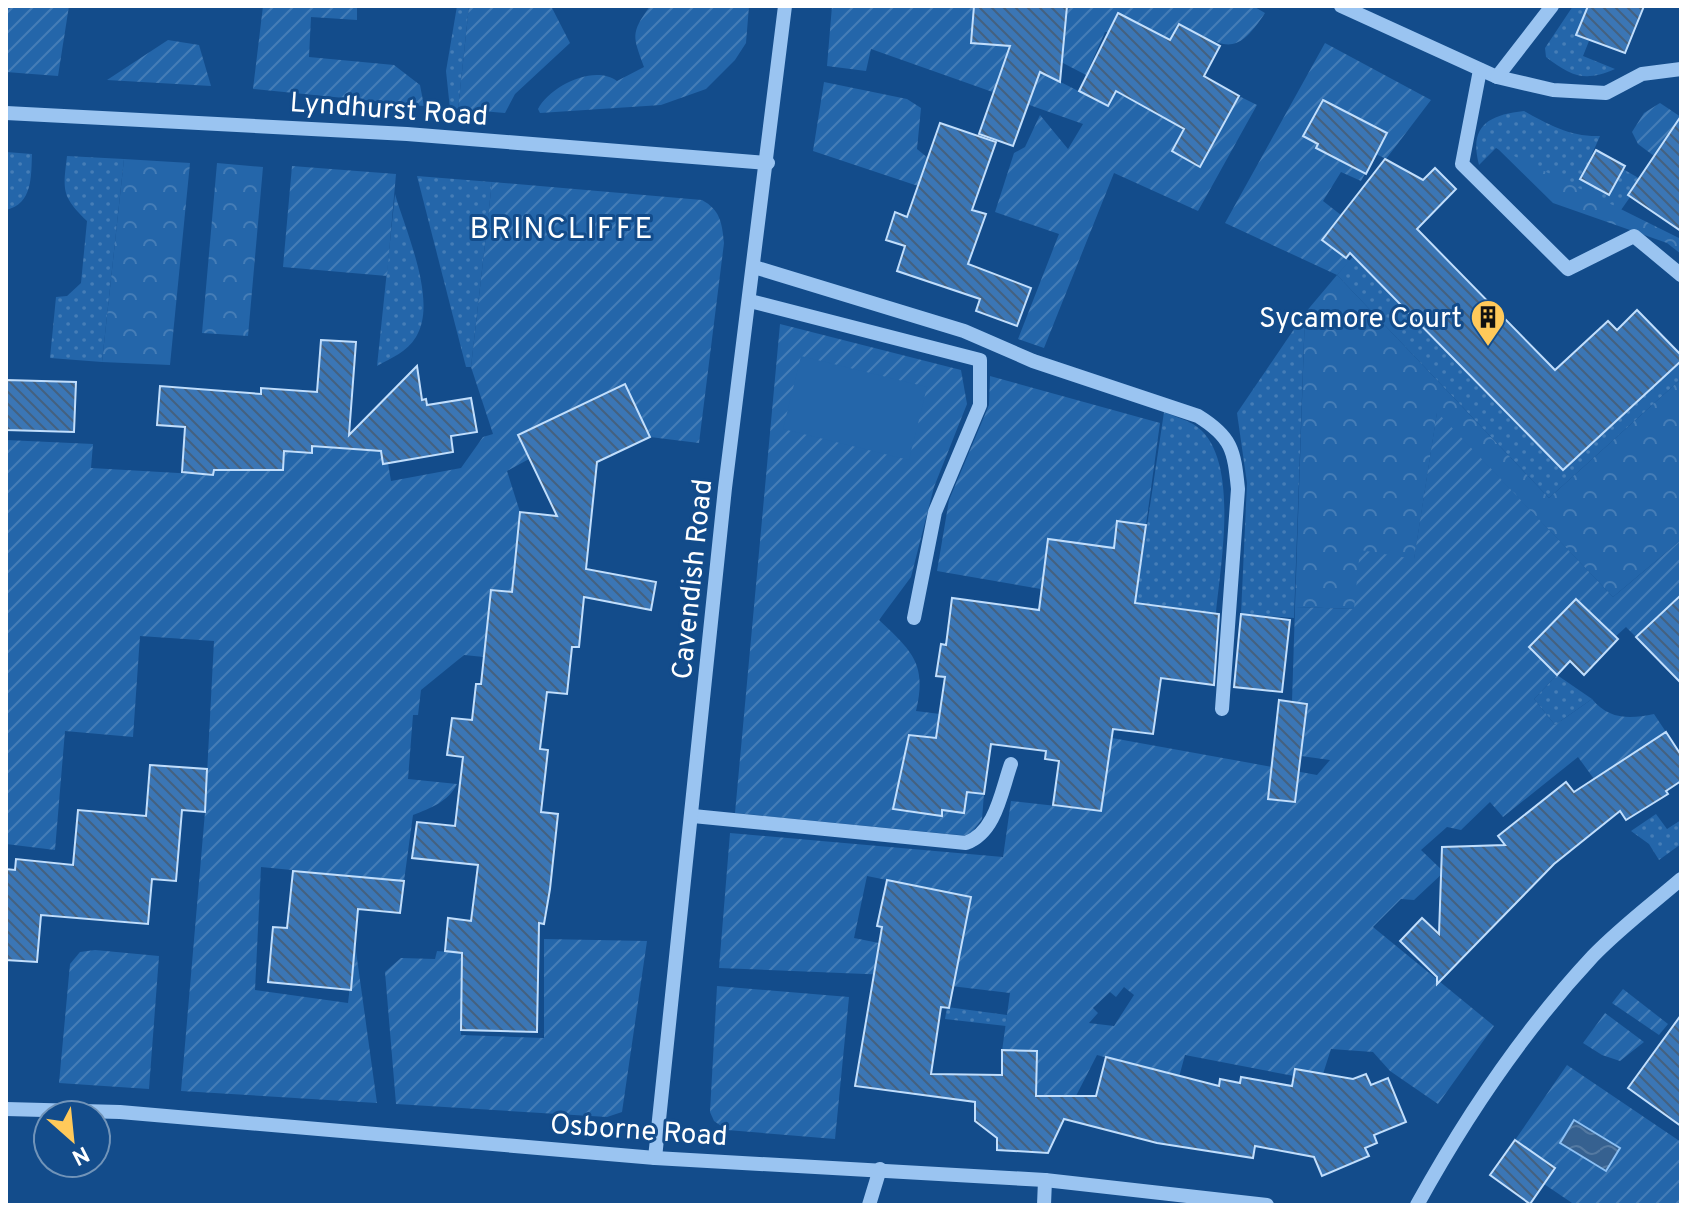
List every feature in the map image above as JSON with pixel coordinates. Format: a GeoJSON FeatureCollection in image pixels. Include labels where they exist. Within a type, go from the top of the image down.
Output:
{"type":"FeatureCollection","features":[{"type":"Feature","properties":{"kind":"street","name":"Cavendish Road"},"geometry":{"type":"LineString","coordinates":[[655,1158],[725,488],[768,163],[785,6]]}},
{"type":"Feature","properties":{"kind":"street"},"geometry":{"type":"LineString","coordinates":[[1341,6],[1497,77],[1553,90],[1606,93],[1642,74],[1681,69]]}},
{"type":"Feature","properties":{"kind":"street"},"geometry":{"type":"LineString","coordinates":[[1497,77],[1552,6]]}},
{"type":"Feature","properties":{"kind":"street"},"geometry":{"type":"LineString","coordinates":[[1480,70],[1462,164],[1568,269],[1634,236],[1681,275]]}},
{"type":"Feature","properties":{"kind":"street","name":"Lyndhurst Road"},"geometry":{"type":"LineString","coordinates":[[6,113],[407,134],[768,163]]}},
{"type":"Feature","properties":{"kind":"street"},"geometry":{"type":"LineString","coordinates":[[754,267],[964,331],[1033,361],[1198,416],[1220,429],[1234,452],[1238,489],[1222,709]]}},
{"type":"Feature","properties":{"kind":"street"},"geometry":{"type":"LineString","coordinates":[[750,301],[980,360],[980,405],[935,512],[914,618]]}},
{"type":"Feature","properties":{"kind":"street"},"geometry":{"type":"LineString","coordinates":[[693,816],[966,843],[977,839],[989,827],[1011,764]]}},
{"type":"Feature","properties":{"kind":"street"},"geometry":{"type":"LineString","coordinates":[[1417,1205],[1462,1126],[1523,1039],[1595,954],[1681,879]]}},
{"type":"Feature","properties":{"kind":"street","name":"Osborne Road"},"geometry":{"type":"LineString","coordinates":[[6,1109],[120,1112],[655,1158],[1045,1180],[1267,1205]]}},
{"type":"Feature","properties":{"kind":"street"},"geometry":{"type":"LineString","coordinates":[[869,1205],[880,1169]]}},
{"type":"Feature","properties":{"kind":"street"},"geometry":{"type":"LineString","coordinates":[[1044,1205],[1045,1180]]}},
{"type":"Feature","properties":{"kind":"green space"},"geometry":{"type":"Polygon","coordinates":[[[6,6],[69,6],[58,76],[6,72],[6,6]]]}},
{"type":"Feature","properties":{"kind":"green space"},"geometry":{"type":"Polygon","coordinates":[[[263,6],[357,6],[357,20],[311,17],[309,57],[394,65],[420,85],[424,106],[253,89],[263,6]]]}},
{"type":"Feature","properties":{"kind":"green space"},"geometry":{"type":"Polygon","coordinates":[[[457,6],[469,6],[458,109],[450,109],[446,71],[457,6]]]}},
{"type":"Feature","properties":{"kind":"green space"},"geometry":{"type":"Polygon","coordinates":[[[469,6],[551,6],[570,43],[515,94],[505,113],[458,109],[469,6]]]}},
{"type":"Feature","properties":{"kind":"green space"},"geometry":{"type":"Polygon","coordinates":[[[650,6],[749,6],[746,43],[735,60],[706,89],[661,105],[540,113],[538,109],[544,100],[573,80],[597,75],[617,81],[644,67],[635,35],[650,6]]]}},
{"type":"Feature","properties":{"kind":"green space"},"geometry":{"type":"Polygon","coordinates":[[[832,6],[974,6],[972,43],[1021,47],[1015,59],[1108,106],[1148,29],[1105,32],[1086,75],[1040,51],[1067,6],[1253,6],[1265,13],[1244,38],[1235,43],[1217,42],[1179,24],[1184,129],[1172,151],[1200,167],[1239,96],[1257,105],[1198,211],[1114,173],[1044,348],[1018,339],[1059,234],[995,212],[1014,153],[1025,147],[1040,115],[1068,149],[1083,124],[871,49],[866,71],[827,66],[832,6]]]}},
{"type":"Feature","properties":{"kind":"green space"},"geometry":{"type":"Polygon","coordinates":[[[1573,6],[1588,6],[1576,35],[1589,41],[1583,56],[1615,69],[1595,75],[1579,75],[1546,57],[1545,48],[1573,6]]]}},
{"type":"Feature","properties":{"kind":"green space"},"geometry":{"type":"Polygon","coordinates":[[[168,40],[199,45],[211,86],[107,80],[168,40]]]}},
{"type":"Feature","properties":{"kind":"green space"},"geometry":{"type":"Polygon","coordinates":[[[1325,43],[1431,100],[1386,159],[1376,154],[1386,133],[1322,100],[1304,136],[1318,144],[1316,148],[1365,174],[1361,181],[1341,172],[1323,201],[1341,215],[1322,241],[1350,261],[1337,275],[1225,223],[1325,43]]]}},
{"type":"Feature","properties":{"kind":"green space"},"geometry":{"type":"Polygon","coordinates":[[[824,82],[907,99],[921,108],[917,149],[928,158],[918,186],[813,151],[824,82]]]}},
{"type":"Feature","properties":{"kind":"green space"},"geometry":{"type":"Polygon","coordinates":[[[1660,103],[1681,117],[1654,156],[1638,144],[1632,132],[1644,113],[1660,103]]]}},
{"type":"Feature","properties":{"kind":"green space"},"geometry":{"type":"Polygon","coordinates":[[[1524,111],[1570,132],[1600,136],[1581,179],[1609,195],[1623,169],[1642,180],[1621,210],[1496,148],[1479,165],[1477,141],[1484,125],[1500,116],[1524,111]]]}},
{"type":"Feature","properties":{"kind":"green space"},"geometry":{"type":"Polygon","coordinates":[[[1496,147],[1681,239],[1681,254],[1667,243],[1553,203],[1496,147]]]}},
{"type":"Feature","properties":{"kind":"green space"},"geometry":{"type":"Polygon","coordinates":[[[6,152],[32,154],[26,195],[15,207],[6,210],[6,152]]]}},
{"type":"Feature","properties":{"kind":"green space"},"geometry":{"type":"Polygon","coordinates":[[[67,156],[124,159],[102,362],[50,358],[56,297],[67,296],[81,283],[87,221],[72,205],[66,192],[67,156]]]}},
{"type":"Feature","properties":{"kind":"green space"},"geometry":{"type":"Polygon","coordinates":[[[124,159],[190,163],[170,365],[102,362],[124,159]]]}},
{"type":"Feature","properties":{"kind":"green space"},"geometry":{"type":"Polygon","coordinates":[[[217,163],[263,167],[248,336],[202,333],[217,163]]]}},
{"type":"Feature","properties":{"kind":"green space"},"geometry":{"type":"Polygon","coordinates":[[[292,166],[396,174],[387,276],[283,267],[292,166]]]}},
{"type":"Feature","properties":{"kind":"green space"},"geometry":{"type":"Polygon","coordinates":[[[417,176],[492,182],[471,367],[466,367],[417,176]]]}},
{"type":"Feature","properties":{"kind":"green space"},"geometry":{"type":"Polygon","coordinates":[[[492,182],[702,200],[716,212],[724,243],[699,443],[650,437],[625,384],[518,435],[529,459],[507,471],[520,512],[518,592],[491,590],[484,657],[464,655],[421,690],[418,715],[413,715],[408,779],[457,784],[444,800],[413,815],[404,881],[261,867],[255,990],[348,1003],[355,944],[377,1103],[181,1091],[205,812],[214,641],[140,636],[133,737],[65,731],[55,850],[6,844],[6,440],[93,444],[91,468],[213,475],[216,444],[234,467],[282,470],[284,451],[312,452],[312,446],[367,451],[369,434],[378,432],[383,463],[388,463],[391,481],[461,468],[483,437],[493,434],[471,367],[492,182]]]}},
{"type":"Feature","properties":{"kind":"green space"},"geometry":{"type":"Polygon","coordinates":[[[395,194],[418,267],[424,305],[416,337],[408,347],[377,366],[395,194]]]}},
{"type":"Feature","properties":{"kind":"green space"},"geometry":{"type":"Polygon","coordinates":[[[1401,201],[1423,223],[1372,275],[1563,469],[1681,361],[1681,379],[1549,498],[1337,275],[1401,201]]]}},
{"type":"Feature","properties":{"kind":"green space"},"geometry":{"type":"Polygon","coordinates":[[[1337,275],[1549,498],[1681,379],[1681,540],[1613,597],[1437,413],[1414,560],[1355,609],[1295,607],[1305,313],[1337,275]]]}},
{"type":"Feature","properties":{"kind":"green space"},"geometry":{"type":"Polygon","coordinates":[[[1305,313],[1294,618],[1241,614],[1247,483],[1237,413],[1305,313]]]}},
{"type":"Feature","properties":{"kind":"green space"},"geometry":{"type":"Polygon","coordinates":[[[780,324],[961,370],[967,404],[934,487],[911,577],[879,620],[909,650],[914,660],[920,681],[916,711],[940,714],[936,738],[909,735],[893,809],[941,816],[942,810],[963,813],[967,792],[984,794],[982,819],[969,836],[735,813],[780,324]]]}},
{"type":"Feature","properties":{"kind":"green space"},"geometry":{"type":"Polygon","coordinates":[[[801,356],[927,387],[909,460],[783,429],[801,356]]]}},
{"type":"Feature","properties":{"kind":"green space"},"geometry":{"type":"Polygon","coordinates":[[[990,376],[1160,423],[1146,525],[1118,521],[1114,548],[1049,539],[1041,589],[937,571],[949,500],[989,405],[990,376]]]}},
{"type":"Feature","properties":{"kind":"green space"},"geometry":{"type":"Polygon","coordinates":[[[1164,412],[1193,424],[1208,439],[1218,459],[1224,512],[1216,613],[1166,607],[1124,680],[1164,412]]]}},
{"type":"Feature","properties":{"kind":"green space"},"geometry":{"type":"Polygon","coordinates":[[[1437,412],[1613,597],[1681,540],[1681,608],[1674,601],[1636,637],[1626,627],[1615,637],[1576,599],[1529,647],[1557,675],[1534,699],[1555,725],[1592,699],[1605,711],[1620,716],[1654,714],[1666,732],[1594,779],[1578,757],[1503,817],[1490,802],[1461,830],[1447,827],[1421,850],[1444,872],[1414,900],[1401,899],[1373,927],[1494,1026],[1438,1104],[1390,1071],[1373,1052],[1331,1049],[1323,1074],[1294,1076],[1185,1055],[1179,1077],[1097,1055],[1058,1131],[1059,1096],[1036,1096],[1002,1051],[1010,993],[934,984],[961,947],[971,897],[867,876],[854,938],[879,943],[876,960],[892,963],[890,975],[719,968],[730,833],[1003,857],[1011,801],[1101,811],[1112,738],[1317,775],[1330,760],[1301,756],[1307,704],[1292,702],[1295,607],[1354,609],[1360,550],[1414,559],[1437,412]],[[1124,987],[1116,997],[1110,992],[1093,1008],[1098,1013],[1089,1023],[1114,1026],[1134,995],[1124,987]]]}},
{"type":"Feature","properties":{"kind":"green space"},"geometry":{"type":"Polygon","coordinates":[[[1557,675],[1592,699],[1555,725],[1534,699],[1557,675]]]}},
{"type":"Feature","properties":{"kind":"green space"},"geometry":{"type":"Polygon","coordinates":[[[1656,814],[1667,829],[1681,820],[1681,844],[1659,860],[1649,844],[1631,831],[1656,814]]]}},
{"type":"Feature","properties":{"kind":"green space"},"geometry":{"type":"Polygon","coordinates":[[[544,939],[647,941],[622,1112],[607,1117],[396,1104],[385,972],[401,958],[435,959],[437,951],[462,953],[461,1035],[544,1038],[544,939]]]}},
{"type":"Feature","properties":{"kind":"green space"},"geometry":{"type":"Polygon","coordinates":[[[95,950],[159,956],[149,1089],[59,1083],[70,964],[80,952],[95,950]]]}},
{"type":"Feature","properties":{"kind":"green space"},"geometry":{"type":"Polygon","coordinates":[[[717,986],[849,997],[835,1139],[727,1130],[714,1121],[710,1112],[717,986]]]}},
{"type":"Feature","properties":{"kind":"green space"},"geometry":{"type":"Polygon","coordinates":[[[1623,989],[1668,1024],[1659,1035],[1612,1003],[1623,989]]]}},
{"type":"Feature","properties":{"kind":"green space"},"geometry":{"type":"Polygon","coordinates":[[[947,1007],[1007,1015],[1006,1026],[945,1019],[947,1007]]]}},
{"type":"Feature","properties":{"kind":"green space"},"geometry":{"type":"Polygon","coordinates":[[[1605,1013],[1644,1042],[1620,1061],[1602,1055],[1583,1043],[1605,1013]]]}},
{"type":"Feature","properties":{"kind":"green space"},"geometry":{"type":"Polygon","coordinates":[[[1567,1065],[1681,1142],[1681,1205],[1575,1205],[1544,1184],[1555,1168],[1515,1140],[1567,1065]]]}},
{"type":"Feature","properties":{"kind":"water"},"geometry":{"type":"Polygon","coordinates":[[[1574,1120],[1620,1148],[1606,1171],[1560,1143],[1574,1120]]]}},
{"type":"Feature","properties":{"kind":"building"},"geometry":{"type":"Polygon","coordinates":[[[974,6],[1067,6],[1060,82],[1040,72],[1013,146],[979,134],[1010,46],[971,43],[974,6]]]}},
{"type":"Feature","properties":{"kind":"building"},"geometry":{"type":"Polygon","coordinates":[[[1588,6],[1644,6],[1625,53],[1576,35],[1588,6]]]}},
{"type":"Feature","properties":{"kind":"building"},"geometry":{"type":"Polygon","coordinates":[[[1118,13],[1170,40],[1179,24],[1220,46],[1204,76],[1239,96],[1200,167],[1172,151],[1184,129],[1116,91],[1108,106],[1079,91],[1118,13]]]}},
{"type":"Feature","properties":{"kind":"building"},"geometry":{"type":"Polygon","coordinates":[[[1323,100],[1387,133],[1366,174],[1316,148],[1318,144],[1303,136],[1323,100]]]}},
{"type":"Feature","properties":{"kind":"building"},"geometry":{"type":"Polygon","coordinates":[[[1681,116],[1681,231],[1628,195],[1681,116]]]}},
{"type":"Feature","properties":{"kind":"building"},"geometry":{"type":"Polygon","coordinates":[[[940,123],[996,142],[972,210],[986,214],[968,264],[1031,288],[1017,326],[976,311],[980,299],[897,271],[905,246],[886,240],[895,212],[907,217],[940,123]]]}},
{"type":"Feature","properties":{"kind":"building"},"geometry":{"type":"Polygon","coordinates":[[[1596,150],[1625,166],[1609,195],[1580,179],[1596,150]]]}},
{"type":"Feature","properties":{"kind":"building","name":"Sycamore Court"},"geometry":{"type":"Polygon","coordinates":[[[1385,159],[1423,180],[1435,168],[1456,189],[1417,229],[1555,370],[1608,321],[1617,330],[1637,310],[1681,355],[1681,361],[1563,470],[1350,253],[1346,258],[1322,240],[1385,159]]]}},
{"type":"Feature","properties":{"kind":"building"},"geometry":{"type":"Polygon","coordinates":[[[321,340],[356,342],[349,435],[417,366],[422,400],[426,399],[427,405],[471,398],[477,432],[451,436],[453,452],[383,464],[381,451],[312,446],[312,453],[284,451],[283,470],[214,470],[213,475],[182,472],[185,427],[157,425],[160,386],[261,394],[261,388],[317,392],[321,340]]]}},
{"type":"Feature","properties":{"kind":"building"},"geometry":{"type":"Polygon","coordinates":[[[6,380],[76,382],[74,432],[6,430],[6,380]]]}},
{"type":"Feature","properties":{"kind":"building"},"geometry":{"type":"Polygon","coordinates":[[[625,384],[650,437],[597,462],[586,569],[656,582],[651,610],[584,597],[579,647],[572,647],[567,694],[547,692],[540,749],[548,750],[541,812],[558,814],[544,924],[539,923],[537,1032],[461,1030],[462,953],[445,951],[448,918],[471,921],[478,865],[412,858],[417,822],[455,826],[463,757],[447,755],[452,718],[472,720],[476,684],[481,684],[491,590],[512,592],[520,512],[557,516],[518,435],[625,384]]]}},
{"type":"Feature","properties":{"kind":"building"},"geometry":{"type":"Polygon","coordinates":[[[1117,521],[1146,525],[1135,603],[1219,614],[1214,685],[1161,678],[1153,734],[1113,729],[1101,811],[1053,805],[1059,761],[1045,759],[1046,751],[991,744],[984,794],[967,792],[964,813],[942,810],[942,816],[893,809],[909,735],[936,738],[945,677],[936,676],[941,644],[946,645],[952,598],[1039,610],[1048,539],[1114,548],[1117,521]]]}},
{"type":"Feature","properties":{"kind":"building"},"geometry":{"type":"Polygon","coordinates":[[[1681,595],[1681,683],[1636,637],[1681,595]]]}},
{"type":"Feature","properties":{"kind":"building"},"geometry":{"type":"Polygon","coordinates":[[[1576,599],[1618,639],[1584,675],[1570,661],[1557,675],[1529,647],[1576,599]]]}},
{"type":"Feature","properties":{"kind":"building"},"geometry":{"type":"Polygon","coordinates":[[[1241,614],[1290,620],[1282,692],[1234,687],[1241,614]]]}},
{"type":"Feature","properties":{"kind":"building"},"geometry":{"type":"Polygon","coordinates":[[[1279,700],[1307,704],[1295,802],[1268,799],[1279,700]]]}},
{"type":"Feature","properties":{"kind":"building"},"geometry":{"type":"Polygon","coordinates":[[[1666,732],[1681,755],[1681,781],[1666,791],[1668,794],[1626,820],[1620,811],[1554,864],[1437,984],[1437,977],[1400,941],[1422,918],[1439,934],[1442,847],[1505,845],[1498,836],[1566,782],[1574,792],[1666,732]]]}},
{"type":"Feature","properties":{"kind":"building"},"geometry":{"type":"Polygon","coordinates":[[[150,765],[207,769],[205,812],[182,810],[176,881],[152,879],[148,924],[41,915],[37,962],[6,960],[6,869],[15,870],[16,859],[73,865],[78,810],[146,816],[150,765]]]}},
{"type":"Feature","properties":{"kind":"building"},"geometry":{"type":"Polygon","coordinates":[[[293,871],[404,881],[400,913],[358,909],[351,990],[268,982],[273,927],[287,928],[293,871]]]}},
{"type":"Feature","properties":{"kind":"building"},"geometry":{"type":"Polygon","coordinates":[[[887,880],[971,897],[949,1008],[941,1007],[931,1074],[1002,1075],[1002,1050],[1037,1051],[1036,1096],[1096,1096],[1106,1057],[1219,1086],[1220,1079],[1240,1083],[1241,1077],[1292,1086],[1295,1069],[1353,1079],[1366,1074],[1371,1085],[1388,1078],[1406,1122],[1374,1135],[1377,1143],[1365,1148],[1369,1156],[1322,1176],[1314,1157],[1255,1146],[1253,1158],[1157,1143],[1064,1119],[1048,1153],[997,1150],[997,1138],[975,1121],[975,1102],[855,1086],[882,927],[877,926],[887,880]]]}},
{"type":"Feature","properties":{"kind":"building"},"geometry":{"type":"Polygon","coordinates":[[[1681,1015],[1681,1126],[1628,1088],[1681,1015]]]}},
{"type":"Feature","properties":{"kind":"building"},"geometry":{"type":"Polygon","coordinates":[[[1515,1140],[1555,1168],[1530,1204],[1490,1175],[1515,1140]]]}},
{"type":"Feature","properties":{"kind":"place","name":"Sycamore Court"},"geometry":{"type":"Point","coordinates":[1488,348]}},
{"type":"Feature","properties":{"kind":"district","name":"BRINCLIFFE"},"geometry":{"type":"Point","coordinates":[562,228]}}]}
